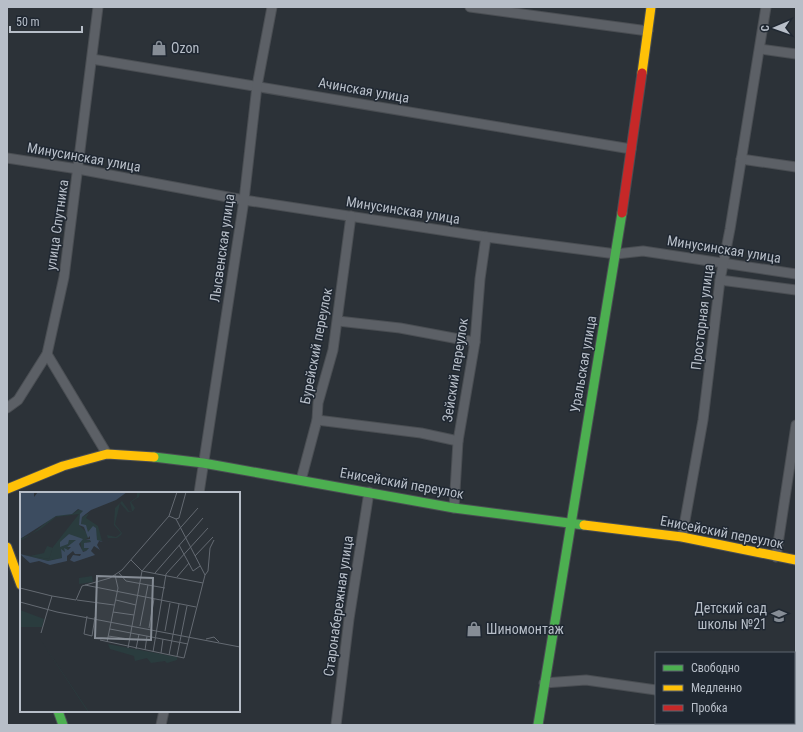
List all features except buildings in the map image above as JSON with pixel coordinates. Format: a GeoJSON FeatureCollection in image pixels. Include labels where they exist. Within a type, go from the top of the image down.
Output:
{"type":"FeatureCollection","features":[{"type":"Feature","properties":{"kind":"street","name":"улица Спутника"},"geometry":{"type":"LineString","coordinates":[[7,408],[18,400],[47,354],[64,277],[98,7]]}},
{"type":"Feature","properties":{"kind":"street","name":"Лысвенская улица"},"geometry":{"type":"LineString","coordinates":[[199,492],[244,200],[257,86],[272,7]]}},
{"type":"Feature","properties":{"kind":"street"},"geometry":{"type":"LineString","coordinates":[[470,7],[648,31]]}},
{"type":"Feature","properties":{"kind":"street","name":"Уральская улица"},"geometry":{"type":"LineString","coordinates":[[538,725],[570,521],[616,254],[651,7]]}},
{"type":"Feature","properties":{"kind":"street","name":"Просторная улица"},"geometry":{"type":"LineString","coordinates":[[682,537],[703,420],[722,263],[730,229],[766,7]]}},
{"type":"Feature","properties":{"kind":"street"},"geometry":{"type":"LineString","coordinates":[[760,49],[796,54]]}},
{"type":"Feature","properties":{"kind":"street","name":"Ачинская улица"},"geometry":{"type":"LineString","coordinates":[[92,59],[631,149]]}},
{"type":"Feature","properties":{"kind":"street","name":"Минусинская улица"},"geometry":{"type":"LineString","coordinates":[[7,158],[78,169],[244,200],[486,237],[616,254],[643,251],[796,274]]}},
{"type":"Feature","properties":{"kind":"street"},"geometry":{"type":"LineString","coordinates":[[741,159],[796,167]]}},
{"type":"Feature","properties":{"kind":"street","name":"Бурейский переулок"},"geometry":{"type":"LineString","coordinates":[[301,480],[317,420],[318,403],[338,321],[351,216]]}},
{"type":"Feature","properties":{"kind":"street","name":"Зейский переулок"},"geometry":{"type":"LineString","coordinates":[[454,508],[458,441],[475,342],[480,279],[486,237]]}},
{"type":"Feature","properties":{"kind":"street"},"geometry":{"type":"LineString","coordinates":[[720,280],[796,290]]}},
{"type":"Feature","properties":{"kind":"street"},"geometry":{"type":"LineString","coordinates":[[338,321],[400,328],[475,342]]}},
{"type":"Feature","properties":{"kind":"street"},"geometry":{"type":"LineString","coordinates":[[47,354],[107,454]]}},
{"type":"Feature","properties":{"kind":"street"},"geometry":{"type":"LineString","coordinates":[[317,420],[421,433],[458,441]]}},
{"type":"Feature","properties":{"kind":"street"},"geometry":{"type":"LineString","coordinates":[[776,557],[796,425]]}},
{"type":"Feature","properties":{"kind":"street","name":"Енисейский переулок"},"geometry":{"type":"LineString","coordinates":[[7,489],[63,466],[107,454],[140,455],[203,463],[454,508],[570,521],[682,537],[796,560]]}},
{"type":"Feature","properties":{"kind":"street","name":"Старонабережная улица"},"geometry":{"type":"LineString","coordinates":[[336,725],[349,620],[369,492]]}},
{"type":"Feature","properties":{"kind":"street"},"geometry":{"type":"LineString","coordinates":[[7,547],[20,582]]}},
{"type":"Feature","properties":{"kind":"street"},"geometry":{"type":"LineString","coordinates":[[544,683],[586,680],[655,690]]}},
{"type":"Feature","properties":{"kind":"street"},"geometry":{"type":"LineString","coordinates":[[58,712],[63,725]]}},
{"type":"Feature","properties":{"kind":"street"},"geometry":{"type":"LineString","coordinates":[[161,725],[164,712]]}},
{"type":"Feature","properties":{"kind":"traffic: fast"},"geometry":{"type":"LineString","coordinates":[[538,725],[622,213]]}},
{"type":"Feature","properties":{"kind":"traffic: fast"},"geometry":{"type":"LineString","coordinates":[[154,457],[203,463],[454,508],[584,525]]}},
{"type":"Feature","properties":{"kind":"traffic: fast"},"geometry":{"type":"LineString","coordinates":[[58,712],[63,725]]}},
{"type":"Feature","properties":{"kind":"traffic: slow"},"geometry":{"type":"LineString","coordinates":[[642,73],[651,7]]}},
{"type":"Feature","properties":{"kind":"traffic: slow"},"geometry":{"type":"LineString","coordinates":[[7,489],[63,466],[107,454],[154,457]]}},
{"type":"Feature","properties":{"kind":"traffic: slow"},"geometry":{"type":"LineString","coordinates":[[584,525],[682,537],[796,560]]}},
{"type":"Feature","properties":{"kind":"traffic: slow"},"geometry":{"type":"LineString","coordinates":[[7,547],[20,582]]}},
{"type":"Feature","properties":{"kind":"traffic: jam"},"geometry":{"type":"LineString","coordinates":[[622,213],[642,73]]}},
{"type":"Feature","properties":{"kind":"place","name":"Ozon"},"geometry":{"type":"Point","coordinates":[159,48]}},
{"type":"Feature","properties":{"kind":"place","name":"Детский сад школы №21"},"geometry":{"type":"Point","coordinates":[779,616]}},
{"type":"Feature","properties":{"kind":"place","name":"Шиномонтаж"},"geometry":{"type":"Point","coordinates":[474,629]}}]}
